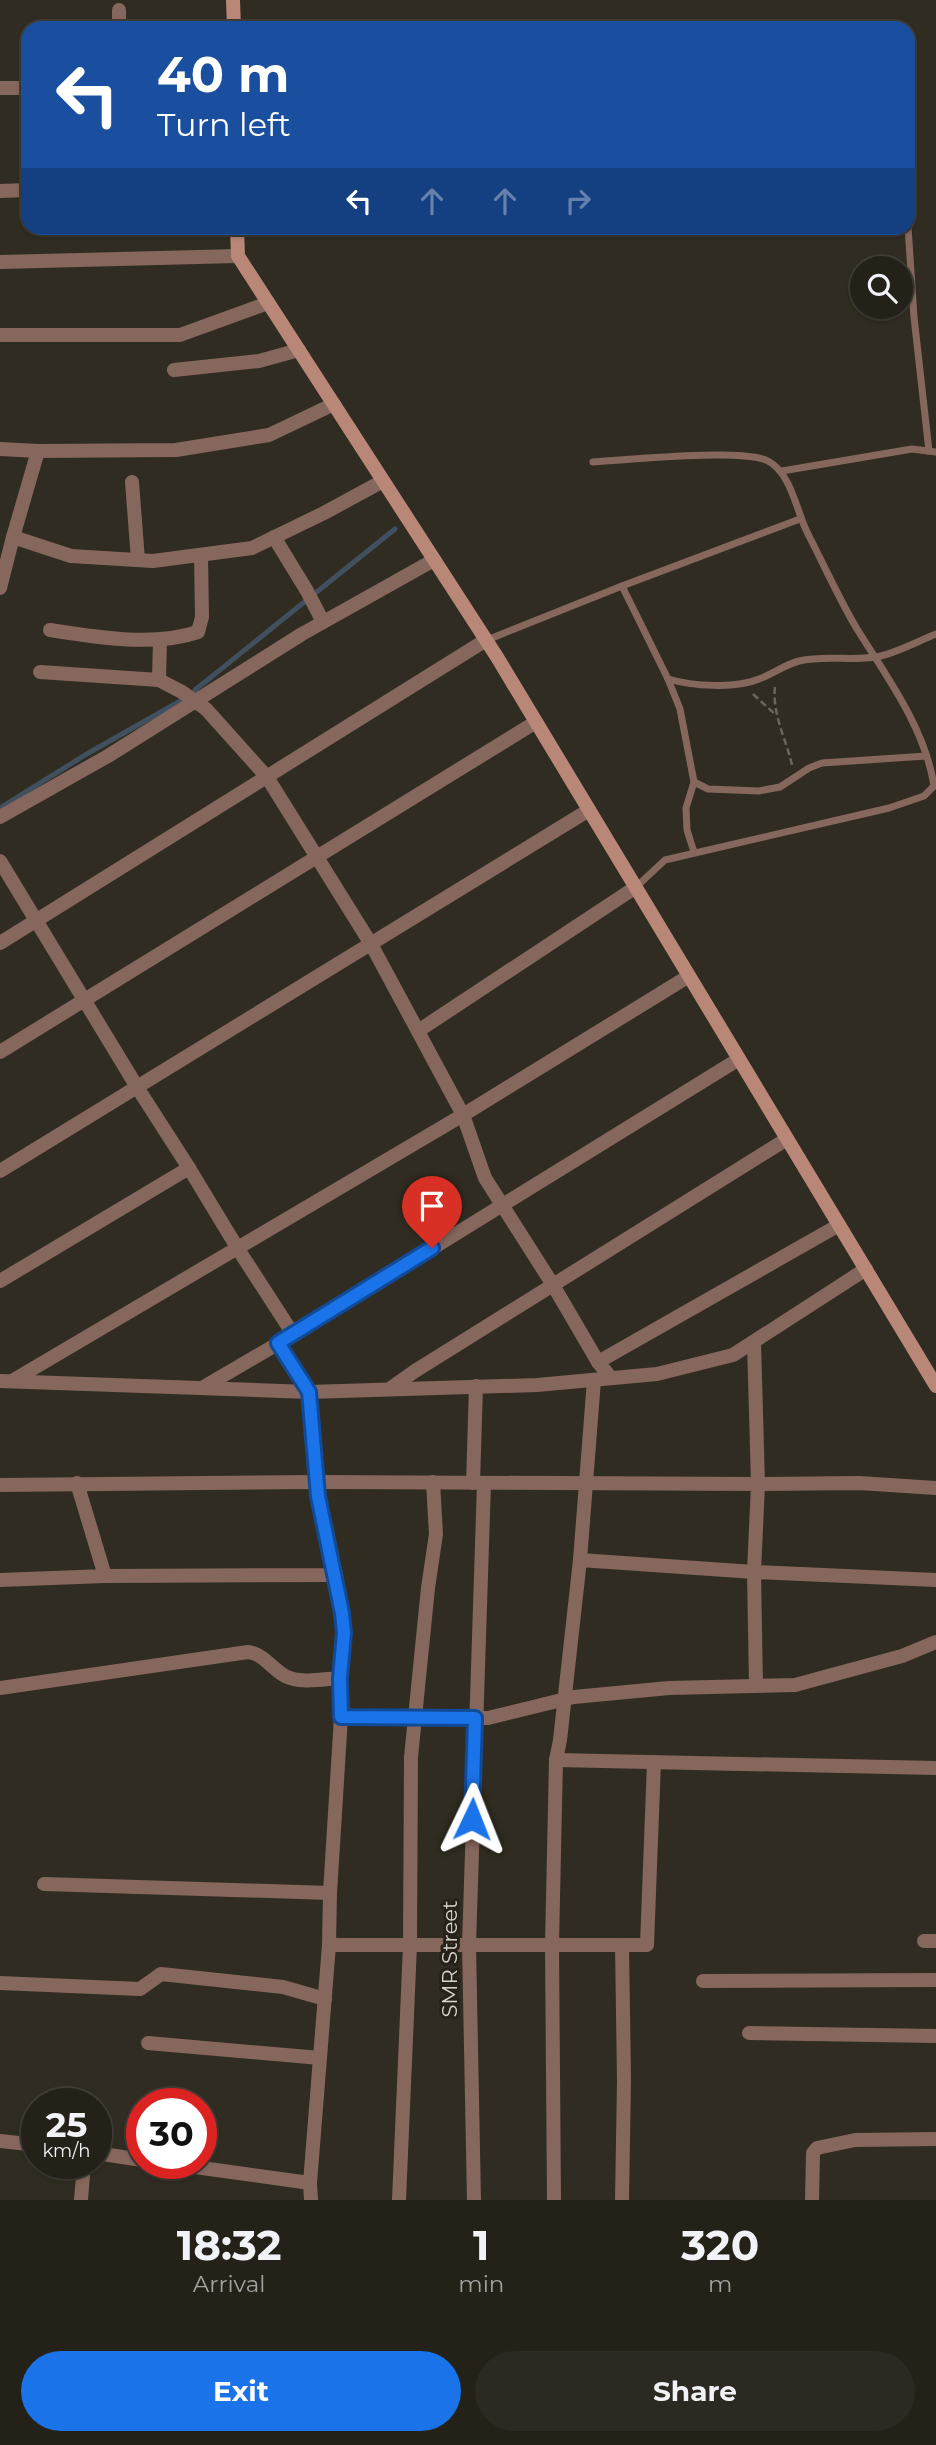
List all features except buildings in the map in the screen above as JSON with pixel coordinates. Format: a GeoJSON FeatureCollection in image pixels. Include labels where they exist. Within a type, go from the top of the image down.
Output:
{"type":"FeatureCollection","features":[{"type":"Feature","properties":{"kind":"main road"},"geometry":{"type":"LineString","coordinates":[[233,0],[234,21]]}},
{"type":"Feature","properties":{"kind":"main road"},"geometry":{"type":"LineString","coordinates":[[237,235],[238,256],[486,640],[936,1386]]}},
{"type":"Feature","properties":{"kind":"street"},"geometry":{"type":"LineString","coordinates":[[119,10],[119,21]]}},
{"type":"Feature","properties":{"kind":"street"},"geometry":{"type":"LineString","coordinates":[[0,88],[21,88]]}},
{"type":"Feature","properties":{"kind":"street"},"geometry":{"type":"LineString","coordinates":[[0,191],[21,190]]}},
{"type":"Feature","properties":{"kind":"street"},"geometry":{"type":"LineString","coordinates":[[0,262],[238,256]]}},
{"type":"Feature","properties":{"kind":"street"},"geometry":{"type":"LineString","coordinates":[[0,335],[180,335],[268,303]]}},
{"type":"Feature","properties":{"kind":"street"},"geometry":{"type":"LineString","coordinates":[[174,370],[259,361],[299,350]]}},
{"type":"Feature","properties":{"kind":"street"},"geometry":{"type":"LineString","coordinates":[[0,449],[38,452],[176,450],[269,435],[334,404]]}},
{"type":"Feature","properties":{"kind":"street"},"geometry":{"type":"LineString","coordinates":[[0,588],[38,452]]}},
{"type":"Feature","properties":{"kind":"street"},"geometry":{"type":"LineString","coordinates":[[13,537],[71,556],[153,561],[251,548],[383,481]]}},
{"type":"Feature","properties":{"kind":"street"},"geometry":{"type":"LineString","coordinates":[[132,482],[138,560]]}},
{"type":"Feature","properties":{"kind":"street"},"geometry":{"type":"LineString","coordinates":[[274,537],[319,615]]}},
{"type":"Feature","properties":{"kind":"street"},"geometry":{"type":"LineString","coordinates":[[50,630],[102,638],[160,639],[198,632],[201,627],[201,555]]}},
{"type":"Feature","properties":{"kind":"street"},"geometry":{"type":"LineString","coordinates":[[0,817],[108,756],[197,701],[319,615],[435,560]]}},
{"type":"Feature","properties":{"kind":"street"},"geometry":{"type":"LineString","coordinates":[[159,680],[160,639]]}},
{"type":"Feature","properties":{"kind":"street"},"geometry":{"type":"LineString","coordinates":[[0,943],[486,640]]}},
{"type":"Feature","properties":{"kind":"street"},"geometry":{"type":"LineString","coordinates":[[40,672],[159,680],[197,701],[267,777],[371,944],[463,1115],[485,1178],[598,1362],[611,1378]]}},
{"type":"Feature","properties":{"kind":"street"},"geometry":{"type":"LineString","coordinates":[[0,1052],[536,722]]}},
{"type":"Feature","properties":{"kind":"street"},"geometry":{"type":"LineString","coordinates":[[0,1171],[589,810]]}},
{"type":"Feature","properties":{"kind":"street"},"geometry":{"type":"LineString","coordinates":[[0,861],[137,1087],[293,1334]]}},
{"type":"Feature","properties":{"kind":"street"},"geometry":{"type":"LineString","coordinates":[[418,1031],[636,887]]}},
{"type":"Feature","properties":{"kind":"street"},"geometry":{"type":"LineString","coordinates":[[6,1381],[238,1250],[689,976]]}},
{"type":"Feature","properties":{"kind":"street"},"geometry":{"type":"LineString","coordinates":[[202,1388],[739,1059]]}},
{"type":"Feature","properties":{"kind":"street"},"geometry":{"type":"LineString","coordinates":[[391,1389],[787,1139]]}},
{"type":"Feature","properties":{"kind":"street"},"geometry":{"type":"LineString","coordinates":[[0,1281],[189,1168]]}},
{"type":"Feature","properties":{"kind":"street"},"geometry":{"type":"LineString","coordinates":[[598,1362],[839,1225]]}},
{"type":"Feature","properties":{"kind":"street"},"geometry":{"type":"LineString","coordinates":[[6,1381],[309,1392],[537,1385],[657,1374],[733,1355],[866,1269]]}},
{"type":"Feature","properties":{"kind":"street"},"geometry":{"type":"LineString","coordinates":[[754,1342],[758,1484],[754,1572],[756,1686]]}},
{"type":"Feature","properties":{"kind":"street"},"geometry":{"type":"LineString","coordinates":[[278,1343],[309,1392],[317,1482],[336,1575],[344,1633],[329,1945],[310,2183],[312,2200]]}},
{"type":"Feature","properties":{"kind":"street"},"geometry":{"type":"LineString","coordinates":[[554,2200],[552,1945],[556,1760],[580,1559],[594,1380]]}},
{"type":"Feature","properties":{"kind":"street","name":"SMR Street"},"geometry":{"type":"LineString","coordinates":[[474,2200],[469,1945],[479,1483],[476,1387]]}},
{"type":"Feature","properties":{"kind":"street"},"geometry":{"type":"LineString","coordinates":[[0,1485],[317,1482],[859,1483],[936,1488]]}},
{"type":"Feature","properties":{"kind":"street"},"geometry":{"type":"LineString","coordinates":[[398,2200],[410,1945],[411,1757],[436,1534],[433,1482]]}},
{"type":"Feature","properties":{"kind":"street"},"geometry":{"type":"LineString","coordinates":[[77,1483],[105,1576]]}},
{"type":"Feature","properties":{"kind":"street"},"geometry":{"type":"LineString","coordinates":[[580,1559],[754,1572],[936,1580]]}},
{"type":"Feature","properties":{"kind":"street"},"geometry":{"type":"LineString","coordinates":[[0,1580],[105,1576],[336,1575]]}},
{"type":"Feature","properties":{"kind":"street"},"geometry":{"type":"LineString","coordinates":[[341,1717],[488,1718],[564,1700],[669,1688],[795,1685],[902,1656],[936,1642]]}},
{"type":"Feature","properties":{"kind":"street"},"geometry":{"type":"LineString","coordinates":[[0,1688],[248,1652],[263,1657],[271,1667],[287,1677],[302,1680],[340,1678]]}},
{"type":"Feature","properties":{"kind":"street"},"geometry":{"type":"LineString","coordinates":[[556,1760],[936,1768]]}},
{"type":"Feature","properties":{"kind":"street"},"geometry":{"type":"LineString","coordinates":[[329,1945],[647,1945],[654,1762]]}},
{"type":"Feature","properties":{"kind":"street"},"geometry":{"type":"LineString","coordinates":[[44,1884],[330,1893]]}},
{"type":"Feature","properties":{"kind":"street"},"geometry":{"type":"LineString","coordinates":[[622,1945],[622,2200]]}},
{"type":"Feature","properties":{"kind":"street"},"geometry":{"type":"LineString","coordinates":[[0,1983],[140,1989],[161,1974],[283,1987],[325,1998]]}},
{"type":"Feature","properties":{"kind":"street"},"geometry":{"type":"LineString","coordinates":[[703,1981],[936,1980]]}},
{"type":"Feature","properties":{"kind":"street"},"geometry":{"type":"LineString","coordinates":[[749,2033],[936,2036]]}},
{"type":"Feature","properties":{"kind":"street"},"geometry":{"type":"LineString","coordinates":[[148,2043],[320,2058]]}},
{"type":"Feature","properties":{"kind":"street"},"geometry":{"type":"LineString","coordinates":[[812,2200],[813,2153],[817,2148],[855,2140],[936,2139]]}},
{"type":"Feature","properties":{"kind":"street"},"geometry":{"type":"LineString","coordinates":[[0,2141],[21,2143]]}},
{"type":"Feature","properties":{"kind":"street"},"geometry":{"type":"LineString","coordinates":[[217,2170],[310,2183]]}},
{"type":"Feature","properties":{"kind":"street"},"geometry":{"type":"LineString","coordinates":[[81,2200],[83,2179]]}},
{"type":"Feature","properties":{"kind":"lane"},"geometry":{"type":"LineString","coordinates":[[782,471],[912,449],[932,451],[914,317],[909,235]]}},
{"type":"Feature","properties":{"kind":"lane"},"geometry":{"type":"LineString","coordinates":[[593,461],[738,455],[766,460],[782,471],[800,519],[856,626],[912,720],[931,770],[934,786],[924,796],[889,807],[665,860],[636,887]]}},
{"type":"Feature","properties":{"kind":"lane"},"geometry":{"type":"LineString","coordinates":[[486,640],[800,519]]}},
{"type":"Feature","properties":{"kind":"lane"},"geometry":{"type":"LineString","coordinates":[[622,586],[680,709],[694,782],[686,807],[687,830],[694,852]]}},
{"type":"Feature","properties":{"kind":"lane"},"geometry":{"type":"LineString","coordinates":[[668,679],[691,685],[758,680],[776,669],[798,661],[831,657],[876,657],[936,634]]}},
{"type":"Feature","properties":{"kind":"lane"},"geometry":{"type":"LineString","coordinates":[[694,782],[708,789],[759,791],[780,787],[808,768],[822,763],[926,756]]}},
{"type":"Feature","properties":{"kind":"path"},"geometry":{"type":"LineString","coordinates":[[776,669],[776,715],[787,742],[793,777]]}},
{"type":"Feature","properties":{"kind":"path"},"geometry":{"type":"LineString","coordinates":[[744,682],[759,701],[776,715]]}},
{"type":"Feature","properties":{"kind":"waterway"},"geometry":{"type":"LineString","coordinates":[[195,690],[395,529]]}},
{"type":"Feature","properties":{"kind":"waterway"},"geometry":{"type":"LineString","coordinates":[[0,808],[85,755],[182,700]]}},
{"type":"Feature","properties":{"kind":"route"},"geometry":{"type":"LineString","coordinates":[[432,1248],[278,1343],[309,1392],[318,1496],[336,1575],[344,1633],[340,1678],[341,1717],[475,1718],[472,1819]]}}]}
